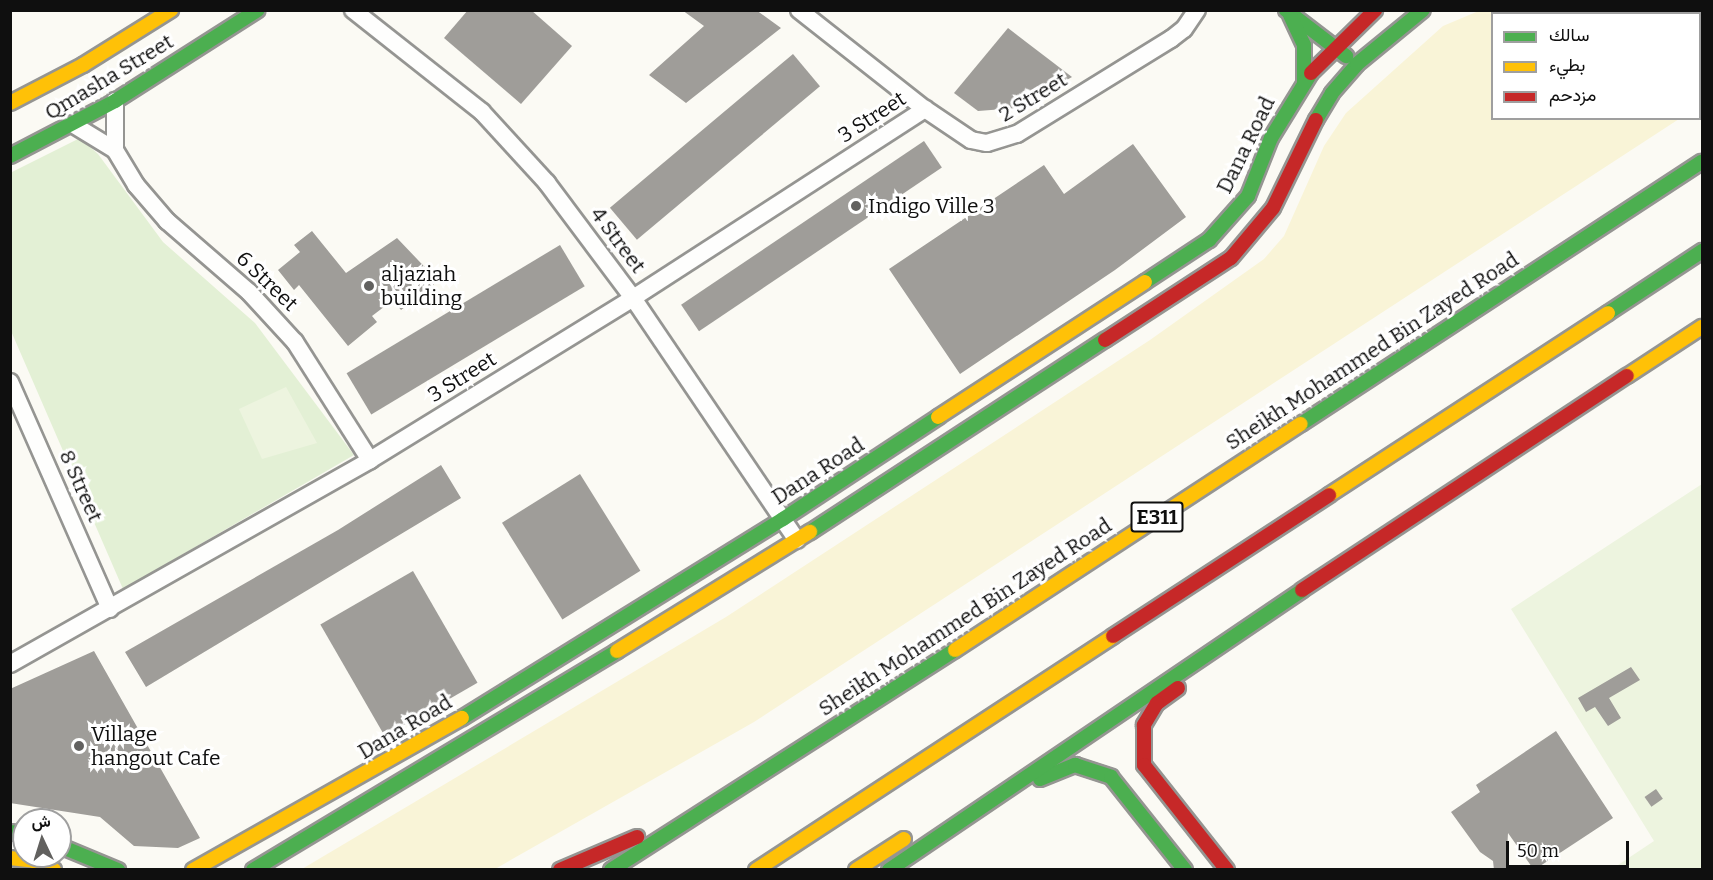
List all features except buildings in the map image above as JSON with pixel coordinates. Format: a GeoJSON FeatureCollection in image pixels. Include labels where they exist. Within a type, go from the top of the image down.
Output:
{"type":"FeatureCollection","features":[{"type":"Feature","properties":{"kind":"main road","name":"Qmasha Street"},"geometry":{"type":"LineString","coordinates":[[10,103],[84,65],[171,10]]}},
{"type":"Feature","properties":{"kind":"main road","name":"Qmasha Street"},"geometry":{"type":"LineString","coordinates":[[11,155],[74,125],[258,10]]}},
{"type":"Feature","properties":{"kind":"main road","name":"Dana Road"},"geometry":{"type":"LineString","coordinates":[[193,870],[406,753],[783,519],[1209,240],[1248,196],[1271,138],[1304,81],[1355,19],[1375,10]]}},
{"type":"Feature","properties":{"kind":"main road"},"geometry":{"type":"LineString","coordinates":[[253,870],[420,772],[797,540],[1231,258],[1273,208],[1314,120],[1357,64],[1423,10]]}},
{"type":"Feature","properties":{"kind":"main road"},"geometry":{"type":"LineString","coordinates":[[1287,12],[1357,64]]}},
{"type":"Feature","properties":{"kind":"main road"},"geometry":{"type":"LineString","coordinates":[[1287,12],[1304,45],[1304,81]]}},
{"type":"Feature","properties":{"kind":"main road"},"geometry":{"type":"LineString","coordinates":[[1355,19],[1384,41]]}},
{"type":"Feature","properties":{"kind":"main road","name":"Sheikh Mohammed Bin Zayed Road"},"geometry":{"type":"LineString","coordinates":[[611,870],[1702,162]]}},
{"type":"Feature","properties":{"kind":"main road"},"geometry":{"type":"LineString","coordinates":[[756,870],[1702,251]]}},
{"type":"Feature","properties":{"kind":"main road"},"geometry":{"type":"LineString","coordinates":[[889,870],[1274,608],[1702,327]]}},
{"type":"Feature","properties":{"kind":"main road"},"geometry":{"type":"LineString","coordinates":[[1227,870],[1150,777],[1141,751],[1143,725],[1158,703],[1229,653],[1274,608]]}},
{"type":"Feature","properties":{"kind":"main road"},"geometry":{"type":"LineString","coordinates":[[987,785],[1143,683],[1225,641]]}},
{"type":"Feature","properties":{"kind":"main road"},"geometry":{"type":"LineString","coordinates":[[936,839],[1050,772],[1075,765],[1088,766],[1121,786],[1187,870],[1212,852]]}},
{"type":"Feature","properties":{"kind":"main road"},"geometry":{"type":"LineString","coordinates":[[560,870],[714,804]]}},
{"type":"Feature","properties":{"kind":"main road"},"geometry":{"type":"LineString","coordinates":[[856,870],[918,830]]}},
{"type":"Feature","properties":{"kind":"main road"},"geometry":{"type":"LineString","coordinates":[[72,851],[118,870]]}},
{"type":"Feature","properties":{"kind":"main road"},"geometry":{"type":"LineString","coordinates":[[10,858],[34,861],[54,870]]}},
{"type":"Feature","properties":{"kind":"street","name":"4 Street"},"geometry":{"type":"LineString","coordinates":[[353,10],[446,81],[516,147],[633,298],[797,540]]}},
{"type":"Feature","properties":{"kind":"street","name":"2 Street"},"geometry":{"type":"LineString","coordinates":[[799,10],[925,109],[970,140],[1003,141],[1171,39],[1197,10]]}},
{"type":"Feature","properties":{"kind":"street","name":"6 Street"},"geometry":{"type":"LineString","coordinates":[[114,101],[115,150]]}},
{"type":"Feature","properties":{"kind":"street","name":"3 Street"},"geometry":{"type":"LineString","coordinates":[[10,664],[370,460],[633,298],[925,109]]}},
{"type":"Feature","properties":{"kind":"street","name":"6 Street"},"geometry":{"type":"LineString","coordinates":[[74,125],[115,150],[136,185],[167,221],[249,292],[295,342],[370,460]]}},
{"type":"Feature","properties":{"kind":"street","name":"8 Street"},"geometry":{"type":"LineString","coordinates":[[10,382],[110,609]]}},
{"type":"Feature","properties":{"kind":"green space"},"geometry":{"type":"Polygon","coordinates":[[[80,138],[98,154],[163,242],[255,323],[354,455],[123,589],[11,331],[10,173],[80,138]]]}},
{"type":"Feature","properties":{"kind":"green space"},"geometry":{"type":"Polygon","coordinates":[[[286,387],[317,443],[262,459],[239,409],[286,387]]]}},
{"type":"Feature","properties":{"kind":"green space"},"geometry":{"type":"Polygon","coordinates":[[[1702,484],[1702,869],[1612,869],[1654,841],[1511,609],[1702,484]]]}},
{"type":"Feature","properties":{"kind":"sand"},"geometry":{"type":"Polygon","coordinates":[[[1481,10],[1702,11],[1702,103],[1701,12],[1491,12],[1491,120],[1677,120],[754,722],[495,869],[302,869],[726,617],[1150,340],[1264,259],[1284,236],[1324,146],[1346,113],[1443,26],[1481,10]]]}},
{"type":"Feature","properties":{"kind":"traffic: fast"},"geometry":{"type":"LineString","coordinates":[[10,156],[115,101],[258,10]]}},
{"type":"Feature","properties":{"kind":"traffic: fast"},"geometry":{"type":"LineString","coordinates":[[1286,10],[1346,56]]}},
{"type":"Feature","properties":{"kind":"traffic: fast"},"geometry":{"type":"LineString","coordinates":[[1316,120],[1332,93],[1357,64],[1423,10]]}},
{"type":"Feature","properties":{"kind":"traffic: fast"},"geometry":{"type":"LineString","coordinates":[[1290,15],[1304,45],[1304,81]]}},
{"type":"Feature","properties":{"kind":"traffic: fast"},"geometry":{"type":"LineString","coordinates":[[1145,282],[1209,240],[1248,196],[1271,138],[1311,73]]}},
{"type":"Feature","properties":{"kind":"traffic: fast"},"geometry":{"type":"LineString","coordinates":[[1301,424],[1702,162]]}},
{"type":"Feature","properties":{"kind":"traffic: fast"},"geometry":{"type":"LineString","coordinates":[[1608,313],[1702,251]]}},
{"type":"Feature","properties":{"kind":"traffic: fast"},"geometry":{"type":"LineString","coordinates":[[810,532],[1105,340]]}},
{"type":"Feature","properties":{"kind":"traffic: fast"},"geometry":{"type":"LineString","coordinates":[[462,718],[783,519],[938,417]]}},
{"type":"Feature","properties":{"kind":"traffic: fast"},"geometry":{"type":"LineString","coordinates":[[889,870],[1302,590]]}},
{"type":"Feature","properties":{"kind":"traffic: fast"},"geometry":{"type":"LineString","coordinates":[[611,870],[955,650]]}},
{"type":"Feature","properties":{"kind":"traffic: fast"},"geometry":{"type":"LineString","coordinates":[[253,870],[617,651]]}},
{"type":"Feature","properties":{"kind":"traffic: fast"},"geometry":{"type":"LineString","coordinates":[[1040,779],[1075,765],[1111,777],[1185,870]]}},
{"type":"Feature","properties":{"kind":"traffic: fast"},"geometry":{"type":"LineString","coordinates":[[72,851],[118,870]]}},
{"type":"Feature","properties":{"kind":"traffic: slow"},"geometry":{"type":"LineString","coordinates":[[10,103],[83,65],[171,10]]}},
{"type":"Feature","properties":{"kind":"traffic: slow"},"geometry":{"type":"LineString","coordinates":[[938,417],[1145,282]]}},
{"type":"Feature","properties":{"kind":"traffic: slow"},"geometry":{"type":"LineString","coordinates":[[1329,495],[1608,313]]}},
{"type":"Feature","properties":{"kind":"traffic: slow"},"geometry":{"type":"LineString","coordinates":[[1627,376],[1702,327]]}},
{"type":"Feature","properties":{"kind":"traffic: slow"},"geometry":{"type":"LineString","coordinates":[[955,650],[1301,424]]}},
{"type":"Feature","properties":{"kind":"traffic: slow"},"geometry":{"type":"LineString","coordinates":[[617,651],[810,532]]}},
{"type":"Feature","properties":{"kind":"traffic: slow"},"geometry":{"type":"LineString","coordinates":[[756,870],[1113,636]]}},
{"type":"Feature","properties":{"kind":"traffic: slow"},"geometry":{"type":"LineString","coordinates":[[193,870],[462,718]]}},
{"type":"Feature","properties":{"kind":"traffic: slow"},"geometry":{"type":"LineString","coordinates":[[856,870],[904,839]]}},
{"type":"Feature","properties":{"kind":"traffic: slow"},"geometry":{"type":"LineString","coordinates":[[10,858],[34,861],[54,870]]}},
{"type":"Feature","properties":{"kind":"traffic: jam"},"geometry":{"type":"LineString","coordinates":[[1311,73],[1375,10]]}},
{"type":"Feature","properties":{"kind":"traffic: jam"},"geometry":{"type":"LineString","coordinates":[[1105,340],[1231,258],[1273,208],[1316,120]]}},
{"type":"Feature","properties":{"kind":"traffic: jam"},"geometry":{"type":"LineString","coordinates":[[1302,590],[1627,376]]}},
{"type":"Feature","properties":{"kind":"traffic: jam"},"geometry":{"type":"LineString","coordinates":[[1113,636],[1329,495]]}},
{"type":"Feature","properties":{"kind":"traffic: jam"},"geometry":{"type":"LineString","coordinates":[[1178,688],[1157,703],[1144,725],[1144,765],[1227,870]]}},
{"type":"Feature","properties":{"kind":"traffic: jam"},"geometry":{"type":"LineString","coordinates":[[560,870],[637,837]]}},
{"type":"Feature","properties":{"kind":"place","name":"Indigo Ville 3"},"geometry":{"type":"Point","coordinates":[856,206]}},
{"type":"Feature","properties":{"kind":"place","name":"aljaziah building"},"geometry":{"type":"Point","coordinates":[369,286]}},
{"type":"Feature","properties":{"kind":"place","name":"Village hangout Cafe"},"geometry":{"type":"Point","coordinates":[79,746]}}]}
